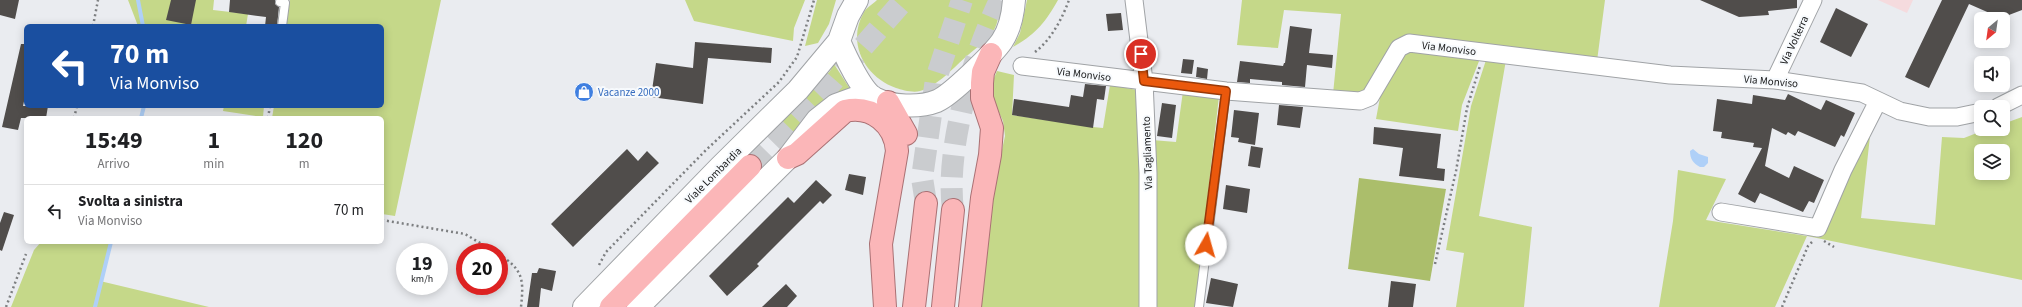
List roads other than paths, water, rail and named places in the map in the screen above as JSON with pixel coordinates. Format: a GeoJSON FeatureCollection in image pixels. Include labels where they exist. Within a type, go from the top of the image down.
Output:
{"type":"FeatureCollection","features":[{"type":"Feature","properties":{"kind":"highway"},"geometry":{"type":"LineString","coordinates":[[970,307],[982,198],[990,155],[992,128],[982,98],[983,72],[990,54]]}},
{"type":"Feature","properties":{"kind":"highway"},"geometry":{"type":"LineString","coordinates":[[880,99],[904,128],[909,143],[886,307]]}},
{"type":"Feature","properties":{"kind":"highway"},"geometry":{"type":"LineString","coordinates":[[788,158],[797,154],[845,111],[855,108],[865,110],[883,120],[891,128],[896,139],[897,150],[882,244],[886,307]]}},
{"type":"Feature","properties":{"kind":"highway"},"geometry":{"type":"LineString","coordinates":[[611,307],[750,166]]}},
{"type":"Feature","properties":{"kind":"highway"},"geometry":{"type":"LineString","coordinates":[[914,307],[926,203]]}},
{"type":"Feature","properties":{"kind":"highway"},"geometry":{"type":"LineString","coordinates":[[943,307],[953,210]]}},
{"type":"Feature","properties":{"kind":"main road"},"geometry":{"type":"LineString","coordinates":[[857,0],[848,16],[839,41],[850,67],[880,99]]}},
{"type":"Feature","properties":{"kind":"main road"},"geometry":{"type":"LineString","coordinates":[[638,307],[788,158],[817,120],[836,105],[858,97],[880,99],[908,105],[924,105],[939,100],[965,80],[1002,40],[1009,25],[1014,0]]}},
{"type":"Feature","properties":{"kind":"main road","name":"Viale Lombardia"},"geometry":{"type":"LineString","coordinates":[[584,307],[720,167],[798,90],[839,41]]}},
{"type":"Feature","properties":{"kind":"street","name":"Via Tagliamento"},"geometry":{"type":"LineString","coordinates":[[1134,0],[1144,81],[1148,173],[1148,307]]}},
{"type":"Feature","properties":{"kind":"street","name":"Via Volterra"},"geometry":{"type":"LineString","coordinates":[[1775,80],[1813,0]]}},
{"type":"Feature","properties":{"kind":"street","name":"Via Monviso"},"geometry":{"type":"LineString","coordinates":[[1022,66],[1226,91],[1360,101],[1370,97],[1399,48],[1409,43],[1670,75],[1775,80],[1862,93],[1900,111],[1929,116],[1957,117],[1974,113]]}},
{"type":"Feature","properties":{"kind":"street"},"geometry":{"type":"LineString","coordinates":[[2010,101],[2022,95]]}},
{"type":"Feature","properties":{"kind":"street"},"geometry":{"type":"LineString","coordinates":[[1721,212],[1818,228],[1842,170],[1878,101]]}},
{"type":"Feature","properties":{"kind":"lane"},"geometry":{"type":"LineString","coordinates":[[280,2],[285,3],[282,24]]}},
{"type":"Feature","properties":{"kind":"lane"},"geometry":{"type":"LineString","coordinates":[[1199,307],[1226,91]]}},
{"type":"Feature","properties":{"kind":"water"},"geometry":{"type":"Polygon","coordinates":[[[1693,149],[1699,154],[1708,157],[1708,163],[1704,167],[1700,167],[1692,160],[1690,151],[1693,149]]]}},
{"type":"Feature","properties":{"kind":"waterway"},"geometry":{"type":"LineString","coordinates":[[138,0],[143,24]]}},
{"type":"Feature","properties":{"kind":"waterway"},"geometry":{"type":"LineString","coordinates":[[142,116],[144,108]]}},
{"type":"Feature","properties":{"kind":"waterway"},"geometry":{"type":"LineString","coordinates":[[95,307],[111,244]]}},
{"type":"Feature","properties":{"kind":"tunnel"},"geometry":{"type":"LineString","coordinates":[[750,166],[825,90],[904,0]]}},
{"type":"Feature","properties":{"kind":"tunnel"},"geometry":{"type":"LineString","coordinates":[[926,203],[922,178],[936,79],[962,0]]}},
{"type":"Feature","properties":{"kind":"tunnel"},"geometry":{"type":"LineString","coordinates":[[953,210],[953,159],[963,103],[980,48],[1000,0]]}},
{"type":"Feature","properties":{"kind":"place","name":"Vacanze 2000"},"geometry":{"type":"Point","coordinates":[584,92]}}]}
